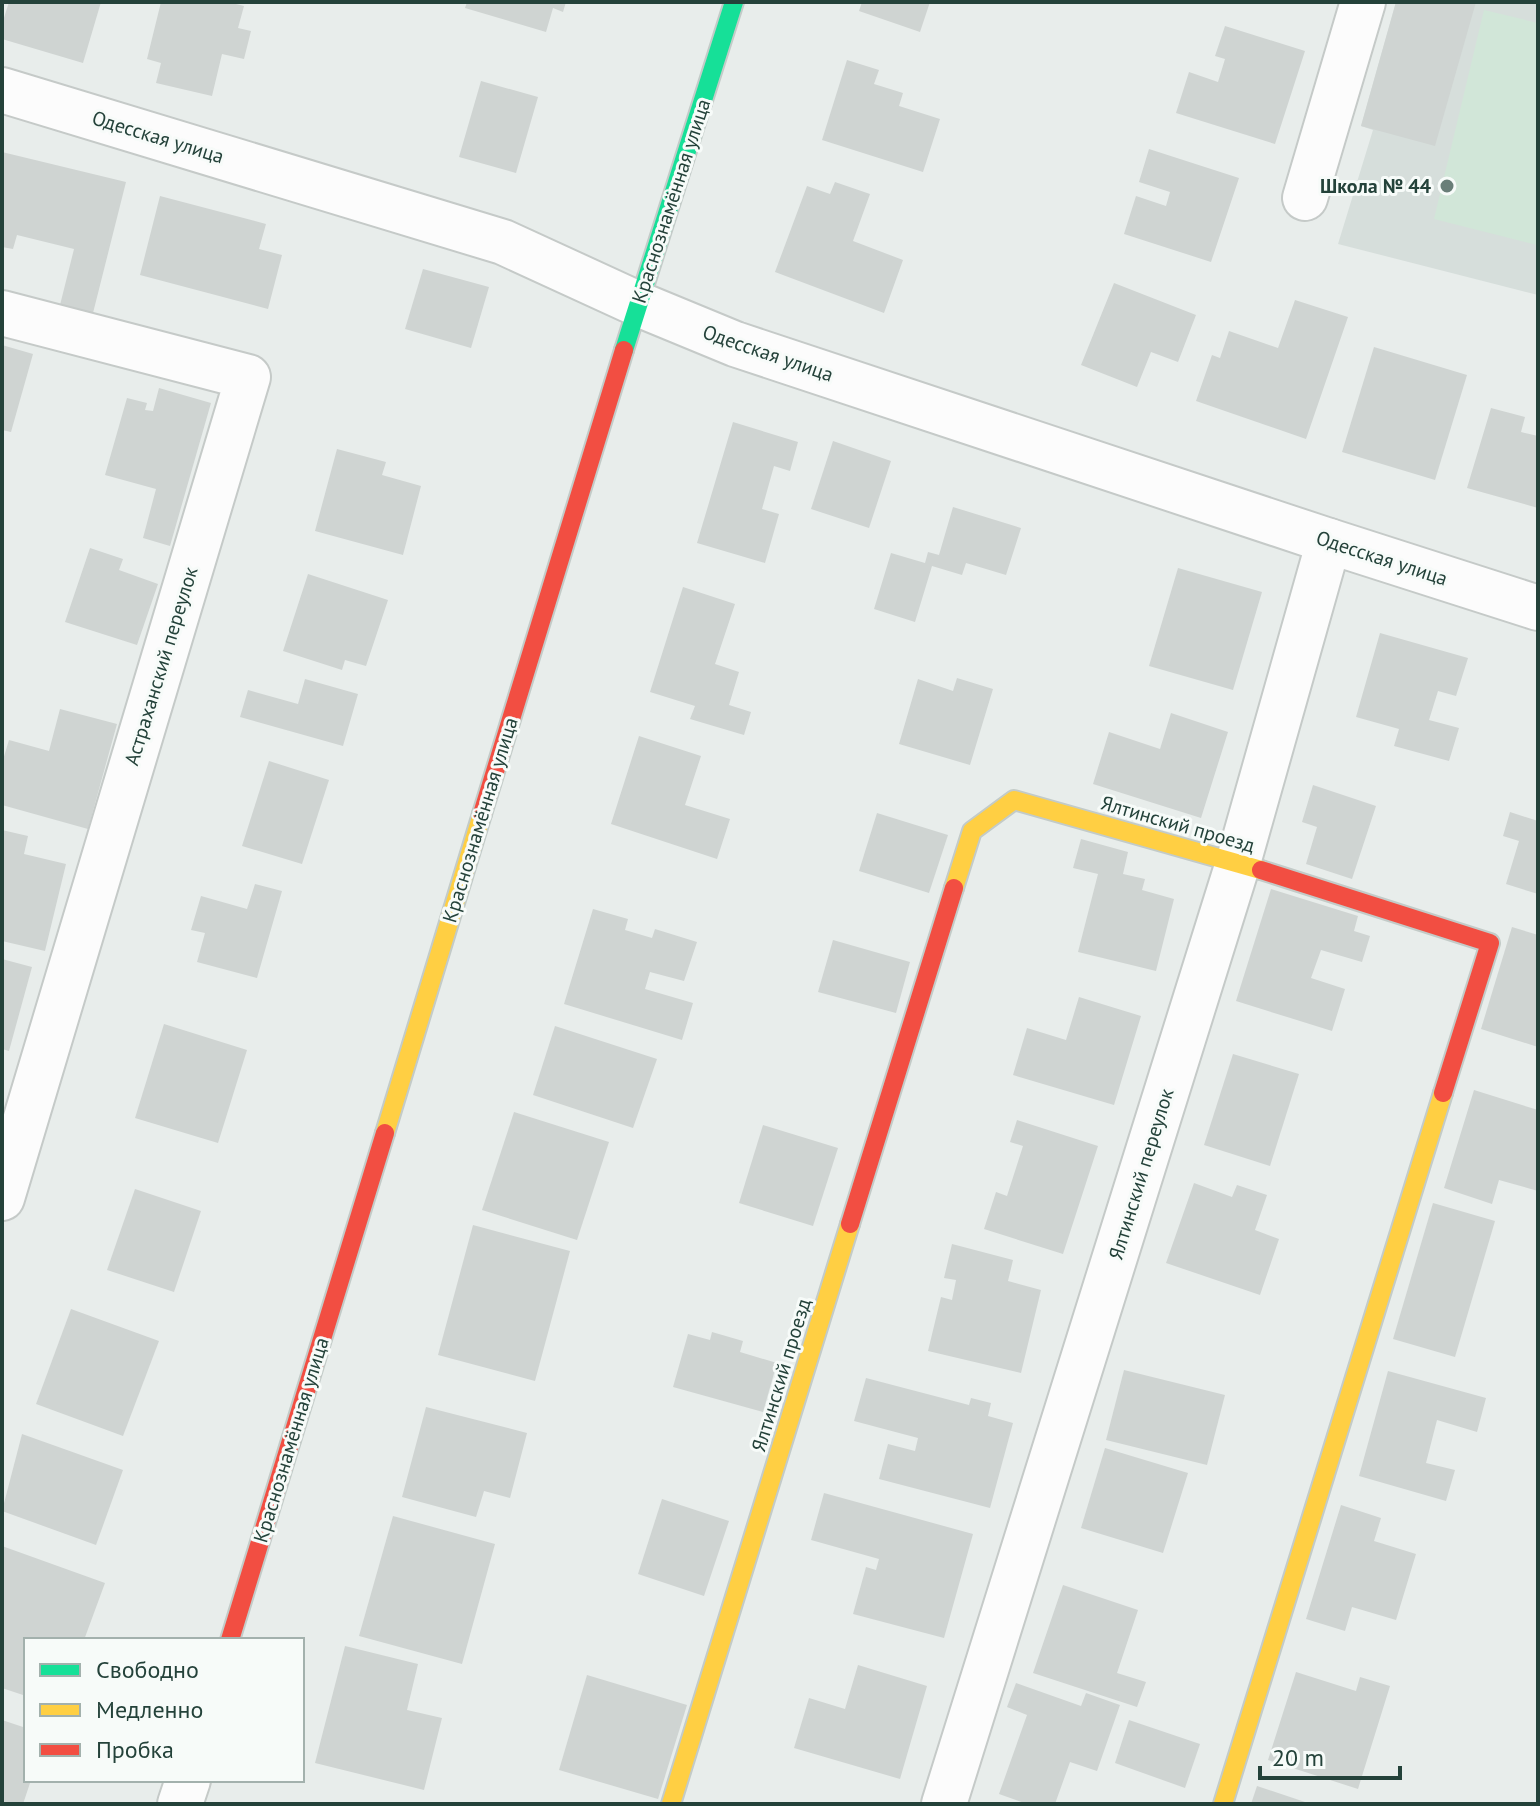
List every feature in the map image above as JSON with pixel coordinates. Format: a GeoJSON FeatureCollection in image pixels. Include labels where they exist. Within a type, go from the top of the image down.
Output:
{"type":"FeatureCollection","features":[{"type":"Feature","properties":{"kind":"street","name":"Краснознамённая улица"},"geometry":{"type":"LineString","coordinates":[[231,1638],[638,304],[734,2]]}},
{"type":"Feature","properties":{"kind":"street"},"geometry":{"type":"LineString","coordinates":[[1305,198],[1363,2]]}},
{"type":"Feature","properties":{"kind":"street","name":"Одесская улица"},"geometry":{"type":"LineString","coordinates":[[2,90],[503,242],[638,304],[735,344],[1538,608]]}},
{"type":"Feature","properties":{"kind":"street","name":"Астраханский переулок"},"geometry":{"type":"LineString","coordinates":[[2,313],[248,377],[2,1198]]}},
{"type":"Feature","properties":{"kind":"street","name":"Ялтинский переулок"},"geometry":{"type":"LineString","coordinates":[[944,1804],[1238,863],[1329,541]]}},
{"type":"Feature","properties":{"kind":"street","name":"Ялтинский проезд"},"geometry":{"type":"LineString","coordinates":[[671,1804],[972,831],[1014,800],[1238,863],[1490,943],[1223,1804]]}},
{"type":"Feature","properties":{"kind":"street"},"geometry":{"type":"LineString","coordinates":[[180,1804],[187,1782]]}},
{"type":"Feature","properties":{"kind":"shaded area","name":"Школа № 44"},"geometry":{"type":"Polygon","coordinates":[[[1396,2],[1538,2],[1538,295],[1338,244],[1373,130],[1361,126],[1396,2]]]}},
{"type":"Feature","properties":{"kind":"green space"},"geometry":{"type":"Polygon","coordinates":[[[1484,10],[1538,23],[1537,245],[1434,219],[1484,10]]]}},
{"type":"Feature","properties":{"kind":"building"},"geometry":{"type":"Polygon","coordinates":[[[9,2],[101,2],[83,63],[2,39],[2,24],[9,2]]]}},
{"type":"Feature","properties":{"kind":"building"},"geometry":{"type":"Polygon","coordinates":[[[161,2],[228,2],[244,6],[238,28],[251,31],[244,59],[222,54],[212,96],[156,83],[161,63],[147,59],[161,2]]]}},
{"type":"Feature","properties":{"kind":"building"},"geometry":{"type":"Polygon","coordinates":[[[467,2],[566,2],[563,12],[553,8],[546,32],[465,8],[467,2]]]}},
{"type":"Feature","properties":{"kind":"building"},"geometry":{"type":"Polygon","coordinates":[[[862,2],[930,2],[920,32],[859,11],[862,2]]]}},
{"type":"Feature","properties":{"kind":"building"},"geometry":{"type":"Polygon","coordinates":[[[1396,2],[1476,2],[1435,146],[1361,126],[1396,2]]]}},
{"type":"Feature","properties":{"kind":"building"},"geometry":{"type":"Polygon","coordinates":[[[1225,26],[1305,51],[1275,144],[1176,113],[1189,72],[1218,82],[1225,59],[1215,56],[1225,26]]]}},
{"type":"Feature","properties":{"kind":"building"},"geometry":{"type":"Polygon","coordinates":[[[847,60],[879,70],[874,84],[903,93],[899,106],[940,119],[923,172],[822,140],[847,60]]]}},
{"type":"Feature","properties":{"kind":"building"},"geometry":{"type":"Polygon","coordinates":[[[481,81],[538,97],[516,173],[459,157],[481,81]]]}},
{"type":"Feature","properties":{"kind":"building"},"geometry":{"type":"Polygon","coordinates":[[[1149,149],[1239,178],[1211,262],[1124,234],[1136,196],[1166,206],[1170,192],[1139,182],[1149,149]]]}},
{"type":"Feature","properties":{"kind":"building"},"geometry":{"type":"Polygon","coordinates":[[[2,152],[126,182],[92,317],[59,309],[74,249],[17,235],[13,249],[2,247],[2,152]]]}},
{"type":"Feature","properties":{"kind":"building"},"geometry":{"type":"Polygon","coordinates":[[[835,182],[870,194],[853,241],[903,260],[884,313],[775,272],[807,186],[830,194],[835,182]]]}},
{"type":"Feature","properties":{"kind":"building"},"geometry":{"type":"Polygon","coordinates":[[[160,196],[266,224],[259,249],[282,255],[268,309],[140,275],[160,196]]]}},
{"type":"Feature","properties":{"kind":"building"},"geometry":{"type":"Polygon","coordinates":[[[423,269],[489,287],[471,348],[405,329],[423,269]]]}},
{"type":"Feature","properties":{"kind":"building"},"geometry":{"type":"Polygon","coordinates":[[[1114,283],[1196,315],[1178,362],[1151,352],[1137,387],[1081,365],[1114,283]]]}},
{"type":"Feature","properties":{"kind":"building"},"geometry":{"type":"Polygon","coordinates":[[[1295,300],[1348,317],[1306,439],[1196,401],[1212,355],[1220,358],[1229,331],[1278,348],[1295,300]]]}},
{"type":"Feature","properties":{"kind":"building"},"geometry":{"type":"Polygon","coordinates":[[[2,345],[33,354],[11,432],[2,430],[2,345]]]}},
{"type":"Feature","properties":{"kind":"building"},"geometry":{"type":"Polygon","coordinates":[[[1374,347],[1467,375],[1435,480],[1342,452],[1374,347]]]}},
{"type":"Feature","properties":{"kind":"building"},"geometry":{"type":"Polygon","coordinates":[[[159,388],[211,403],[170,546],[143,538],[156,489],[105,475],[127,398],[147,403],[145,410],[153,411],[159,388]]]}},
{"type":"Feature","properties":{"kind":"building"},"geometry":{"type":"Polygon","coordinates":[[[1491,408],[1525,417],[1521,432],[1538,436],[1538,508],[1467,488],[1491,408]]]}},
{"type":"Feature","properties":{"kind":"building"},"geometry":{"type":"Polygon","coordinates":[[[733,422],[798,442],[790,471],[774,466],[762,509],[779,514],[765,563],[697,543],[733,422]]]}},
{"type":"Feature","properties":{"kind":"building"},"geometry":{"type":"Polygon","coordinates":[[[833,441],[891,461],[869,528],[811,509],[833,441]]]}},
{"type":"Feature","properties":{"kind":"building"},"geometry":{"type":"Polygon","coordinates":[[[337,449],[386,462],[382,475],[421,486],[403,555],[315,531],[337,449]]]}},
{"type":"Feature","properties":{"kind":"building"},"geometry":{"type":"Polygon","coordinates":[[[953,507],[1021,528],[1006,575],[966,563],[962,575],[932,566],[915,622],[874,609],[891,553],[925,563],[928,552],[939,555],[953,507]]]}},
{"type":"Feature","properties":{"kind":"building"},"geometry":{"type":"Polygon","coordinates":[[[90,548],[123,559],[119,570],[158,584],[137,645],[65,622],[90,548]]]}},
{"type":"Feature","properties":{"kind":"building"},"geometry":{"type":"Polygon","coordinates":[[[1178,568],[1262,592],[1233,690],[1149,666],[1178,568]]]}},
{"type":"Feature","properties":{"kind":"building"},"geometry":{"type":"Polygon","coordinates":[[[308,574],[388,600],[366,666],[345,660],[342,670],[283,651],[308,574]]]}},
{"type":"Feature","properties":{"kind":"building"},"geometry":{"type":"Polygon","coordinates":[[[683,587],[735,604],[715,664],[739,672],[729,705],[751,712],[744,735],[690,719],[695,706],[650,692],[683,587]]]}},
{"type":"Feature","properties":{"kind":"building"},"geometry":{"type":"Polygon","coordinates":[[[1380,633],[1468,658],[1456,696],[1438,691],[1429,720],[1459,728],[1449,761],[1394,746],[1399,729],[1356,717],[1380,633]]]}},
{"type":"Feature","properties":{"kind":"building"},"geometry":{"type":"Polygon","coordinates":[[[957,678],[993,689],[970,765],[899,744],[918,679],[953,691],[957,678]]]}},
{"type":"Feature","properties":{"kind":"building"},"geometry":{"type":"Polygon","coordinates":[[[305,679],[358,694],[343,746],[240,717],[248,690],[298,704],[305,679]]]}},
{"type":"Feature","properties":{"kind":"building"},"geometry":{"type":"Polygon","coordinates":[[[60,709],[117,724],[88,829],[2,805],[2,763],[9,740],[49,751],[60,709]]]}},
{"type":"Feature","properties":{"kind":"building"},"geometry":{"type":"Polygon","coordinates":[[[1171,713],[1228,732],[1201,818],[1093,784],[1109,732],[1160,749],[1171,713]]]}},
{"type":"Feature","properties":{"kind":"building"},"geometry":{"type":"Polygon","coordinates":[[[639,736],[701,756],[685,805],[730,819],[717,859],[611,824],[639,736]]]}},
{"type":"Feature","properties":{"kind":"building"},"geometry":{"type":"Polygon","coordinates":[[[269,761],[329,780],[302,864],[242,846],[269,761]]]}},
{"type":"Feature","properties":{"kind":"building"},"geometry":{"type":"Polygon","coordinates":[[[1313,785],[1376,806],[1352,879],[1306,864],[1317,827],[1302,822],[1313,785]]]}},
{"type":"Feature","properties":{"kind":"building"},"geometry":{"type":"Polygon","coordinates":[[[1510,812],[1538,821],[1538,894],[1506,884],[1519,841],[1503,836],[1510,812]]]}},
{"type":"Feature","properties":{"kind":"building"},"geometry":{"type":"Polygon","coordinates":[[[877,813],[948,835],[929,893],[859,871],[877,813]]]}},
{"type":"Feature","properties":{"kind":"building"},"geometry":{"type":"Polygon","coordinates":[[[2,830],[28,836],[24,854],[66,864],[45,951],[2,941],[2,830]]]}},
{"type":"Feature","properties":{"kind":"building"},"geometry":{"type":"Polygon","coordinates":[[[1081,839],[1128,852],[1123,874],[1145,879],[1142,890],[1174,899],[1156,971],[1078,952],[1098,874],[1073,868],[1081,839]]]}},
{"type":"Feature","properties":{"kind":"building"},"geometry":{"type":"Polygon","coordinates":[[[255,884],[282,891],[257,978],[197,962],[205,933],[191,930],[201,896],[247,909],[255,884]]]}},
{"type":"Feature","properties":{"kind":"building"},"geometry":{"type":"Polygon","coordinates":[[[1271,889],[1358,916],[1354,931],[1370,936],[1362,962],[1321,950],[1311,978],[1345,989],[1332,1031],[1236,1001],[1271,889]]]}},
{"type":"Feature","properties":{"kind":"building"},"geometry":{"type":"Polygon","coordinates":[[[593,909],[628,919],[625,930],[652,938],[655,929],[697,942],[684,981],[650,972],[645,989],[693,1003],[682,1040],[564,1004],[593,909]]]}},
{"type":"Feature","properties":{"kind":"building"},"geometry":{"type":"Polygon","coordinates":[[[1512,927],[1538,935],[1538,1047],[1481,1029],[1512,927]]]}},
{"type":"Feature","properties":{"kind":"building"},"geometry":{"type":"Polygon","coordinates":[[[833,940],[910,962],[896,1013],[818,992],[833,940]]]}},
{"type":"Feature","properties":{"kind":"building"},"geometry":{"type":"Polygon","coordinates":[[[2,959],[32,967],[9,1051],[2,1049],[2,959]]]}},
{"type":"Feature","properties":{"kind":"building"},"geometry":{"type":"Polygon","coordinates":[[[1079,997],[1141,1016],[1114,1105],[1013,1075],[1027,1028],[1066,1040],[1079,997]]]}},
{"type":"Feature","properties":{"kind":"building"},"geometry":{"type":"Polygon","coordinates":[[[164,1024],[247,1050],[218,1143],[135,1118],[164,1024]]]}},
{"type":"Feature","properties":{"kind":"building"},"geometry":{"type":"Polygon","coordinates":[[[555,1026],[657,1059],[633,1128],[533,1095],[555,1026]]]}},
{"type":"Feature","properties":{"kind":"building"},"geometry":{"type":"Polygon","coordinates":[[[1233,1054],[1299,1074],[1270,1166],[1204,1145],[1233,1054]]]}},
{"type":"Feature","properties":{"kind":"building"},"geometry":{"type":"Polygon","coordinates":[[[1474,1090],[1538,1110],[1538,1191],[1499,1180],[1492,1204],[1444,1188],[1474,1090]]]}},
{"type":"Feature","properties":{"kind":"building"},"geometry":{"type":"Polygon","coordinates":[[[514,1112],[609,1142],[577,1240],[482,1210],[514,1112]]]}},
{"type":"Feature","properties":{"kind":"building"},"geometry":{"type":"Polygon","coordinates":[[[1017,1120],[1098,1146],[1063,1254],[984,1229],[996,1192],[1007,1196],[1023,1146],[1010,1142],[1017,1120]]]}},
{"type":"Feature","properties":{"kind":"building"},"geometry":{"type":"Polygon","coordinates":[[[763,1125],[838,1148],[813,1226],[739,1203],[763,1125]]]}},
{"type":"Feature","properties":{"kind":"building"},"geometry":{"type":"Polygon","coordinates":[[[1194,1183],[1232,1197],[1237,1185],[1267,1195],[1255,1230],[1279,1239],[1260,1295],[1166,1263],[1194,1183]]]}},
{"type":"Feature","properties":{"kind":"building"},"geometry":{"type":"Polygon","coordinates":[[[135,1189],[201,1211],[174,1292],[107,1270],[135,1189]]]}},
{"type":"Feature","properties":{"kind":"building"},"geometry":{"type":"Polygon","coordinates":[[[1433,1203],[1495,1221],[1455,1357],[1393,1339],[1433,1203]]]}},
{"type":"Feature","properties":{"kind":"building"},"geometry":{"type":"Polygon","coordinates":[[[473,1225],[570,1251],[535,1381],[438,1355],[473,1225]]]}},
{"type":"Feature","properties":{"kind":"building"},"geometry":{"type":"Polygon","coordinates":[[[952,1244],[1013,1260],[1008,1281],[1041,1290],[1021,1373],[928,1351],[941,1297],[952,1300],[956,1280],[944,1278],[952,1244]]]}},
{"type":"Feature","properties":{"kind":"building"},"geometry":{"type":"Polygon","coordinates":[[[71,1309],[159,1341],[123,1436],[36,1404],[71,1309]]]}},
{"type":"Feature","properties":{"kind":"building"},"geometry":{"type":"Polygon","coordinates":[[[712,1332],[743,1341],[740,1352],[777,1363],[763,1412],[673,1387],[688,1334],[710,1340],[712,1332]]]}},
{"type":"Feature","properties":{"kind":"building"},"geometry":{"type":"Polygon","coordinates":[[[1124,1370],[1225,1395],[1207,1465],[1106,1440],[1124,1370]]]}},
{"type":"Feature","properties":{"kind":"building"},"geometry":{"type":"Polygon","coordinates":[[[1388,1371],[1486,1398],[1477,1432],[1437,1420],[1426,1463],[1455,1470],[1446,1501],[1359,1476],[1388,1371]]]}},
{"type":"Feature","properties":{"kind":"building"},"geometry":{"type":"Polygon","coordinates":[[[866,1378],[969,1405],[971,1398],[991,1403],[988,1416],[1013,1423],[990,1508],[879,1479],[888,1444],[915,1451],[918,1438],[854,1421],[866,1378]]]}},
{"type":"Feature","properties":{"kind":"building"},"geometry":{"type":"Polygon","coordinates":[[[426,1407],[527,1433],[510,1498],[484,1491],[476,1517],[402,1497],[426,1407]]]}},
{"type":"Feature","properties":{"kind":"building"},"geometry":{"type":"Polygon","coordinates":[[[22,1434],[123,1470],[96,1545],[2,1511],[22,1434]]]}},
{"type":"Feature","properties":{"kind":"building"},"geometry":{"type":"Polygon","coordinates":[[[1105,1448],[1188,1473],[1163,1553],[1081,1528],[1105,1448]]]}},
{"type":"Feature","properties":{"kind":"building"},"geometry":{"type":"Polygon","coordinates":[[[824,1493],[973,1534],[944,1638],[853,1614],[866,1567],[876,1570],[879,1559],[811,1540],[824,1493]]]}},
{"type":"Feature","properties":{"kind":"building"},"geometry":{"type":"Polygon","coordinates":[[[662,1499],[729,1521],[704,1596],[638,1574],[662,1499]]]}},
{"type":"Feature","properties":{"kind":"building"},"geometry":{"type":"Polygon","coordinates":[[[1341,1505],[1381,1518],[1374,1541],[1416,1554],[1396,1620],[1352,1607],[1345,1631],[1306,1619],[1341,1505]]]}},
{"type":"Feature","properties":{"kind":"building"},"geometry":{"type":"Polygon","coordinates":[[[393,1516],[495,1544],[462,1664],[359,1636],[393,1516]]]}},
{"type":"Feature","properties":{"kind":"building"},"geometry":{"type":"Polygon","coordinates":[[[2,1546],[105,1583],[85,1638],[24,1638],[24,1695],[2,1688],[2,1546]]]}},
{"type":"Feature","properties":{"kind":"building"},"geometry":{"type":"Polygon","coordinates":[[[1063,1585],[1138,1610],[1117,1673],[1146,1682],[1137,1707],[1033,1673],[1063,1585]]]}},
{"type":"Feature","properties":{"kind":"building"},"geometry":{"type":"Polygon","coordinates":[[[345,1646],[418,1664],[407,1710],[442,1718],[424,1790],[315,1763],[345,1646]]]}},
{"type":"Feature","properties":{"kind":"building"},"geometry":{"type":"Polygon","coordinates":[[[858,1665],[927,1686],[900,1779],[794,1748],[809,1698],[845,1709],[858,1665]]]}},
{"type":"Feature","properties":{"kind":"building"},"geometry":{"type":"Polygon","coordinates":[[[1296,1672],[1356,1691],[1360,1677],[1390,1686],[1358,1789],[1268,1760],[1296,1672]]]}},
{"type":"Feature","properties":{"kind":"building"},"geometry":{"type":"Polygon","coordinates":[[[587,1675],[687,1705],[658,1799],[559,1770],[587,1675]]]}},
{"type":"Feature","properties":{"kind":"building"},"geometry":{"type":"Polygon","coordinates":[[[1016,1683],[1081,1706],[1086,1693],[1120,1705],[1097,1771],[1070,1762],[1055,1804],[1027,1804],[999,1794],[1027,1715],[1007,1707],[1016,1683]]]}},
{"type":"Feature","properties":{"kind":"building"},"geometry":{"type":"Polygon","coordinates":[[[2,1720],[24,1727],[24,1782],[30,1782],[23,1804],[2,1804],[2,1720]]]}},
{"type":"Feature","properties":{"kind":"building"},"geometry":{"type":"Polygon","coordinates":[[[1129,1720],[1200,1744],[1185,1788],[1115,1763],[1129,1720]]]}},
{"type":"Feature","properties":{"kind":"building"},"geometry":{"type":"Polygon","coordinates":[[[1257,1786],[1308,1803],[1308,1804],[1251,1804],[1257,1786]]]}},
{"type":"Feature","properties":{"kind":"traffic: fast"},"geometry":{"type":"LineString","coordinates":[[624,350],[734,2]]}},
{"type":"Feature","properties":{"kind":"traffic: slow"},"geometry":{"type":"LineString","coordinates":[[954,888],[972,831],[1014,800],[1261,870]]}},
{"type":"Feature","properties":{"kind":"traffic: slow"},"geometry":{"type":"LineString","coordinates":[[385,1133],[482,814]]}},
{"type":"Feature","properties":{"kind":"traffic: slow"},"geometry":{"type":"LineString","coordinates":[[1223,1804],[1443,1093]]}},
{"type":"Feature","properties":{"kind":"traffic: slow"},"geometry":{"type":"LineString","coordinates":[[671,1804],[850,1224]]}},
{"type":"Feature","properties":{"kind":"traffic: jam"},"geometry":{"type":"LineString","coordinates":[[482,814],[624,350]]}},
{"type":"Feature","properties":{"kind":"traffic: jam"},"geometry":{"type":"LineString","coordinates":[[1261,870],[1490,943],[1443,1093]]}},
{"type":"Feature","properties":{"kind":"traffic: jam"},"geometry":{"type":"LineString","coordinates":[[850,1224],[954,888]]}},
{"type":"Feature","properties":{"kind":"traffic: jam"},"geometry":{"type":"LineString","coordinates":[[231,1638],[385,1133]]}},
{"type":"Feature","properties":{"kind":"place","name":"Школа № 44"},"geometry":{"type":"Point","coordinates":[1447,186]}}]}
